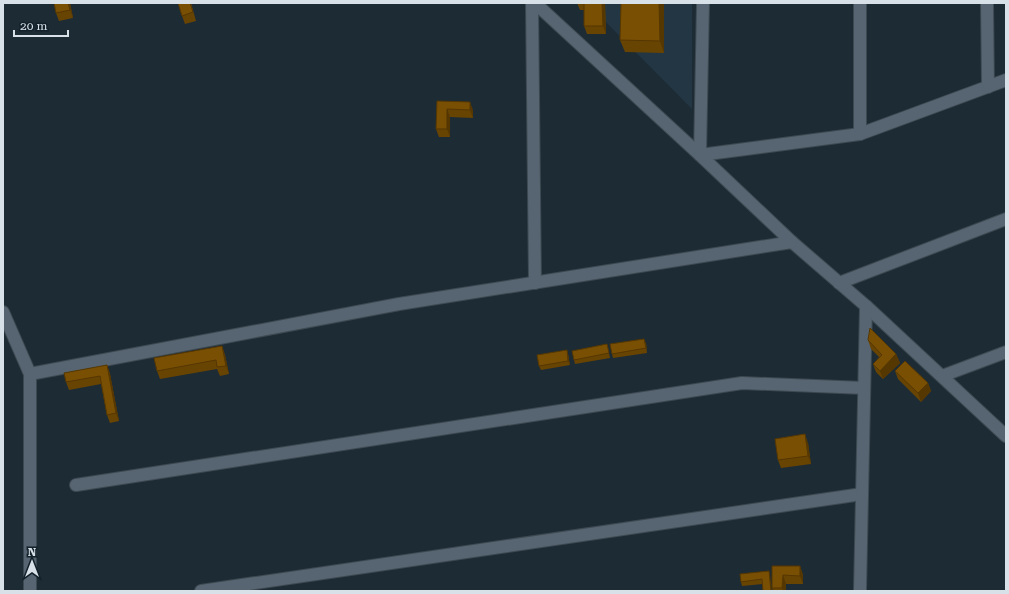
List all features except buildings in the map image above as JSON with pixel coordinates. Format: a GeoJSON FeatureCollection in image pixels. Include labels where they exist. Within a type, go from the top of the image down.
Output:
{"type":"FeatureCollection","features":[{"type":"Feature","properties":{"kind":"street"},"geometry":{"type":"LineString","coordinates":[[532,3],[535,283]]}},
{"type":"Feature","properties":{"kind":"street"},"geometry":{"type":"LineString","coordinates":[[535,3],[792,242],[866,306],[1006,436]]}},
{"type":"Feature","properties":{"kind":"street"},"geometry":{"type":"LineString","coordinates":[[700,155],[703,3]]}},
{"type":"Feature","properties":{"kind":"street"},"geometry":{"type":"LineString","coordinates":[[860,3],[860,134]]}},
{"type":"Feature","properties":{"kind":"street"},"geometry":{"type":"LineString","coordinates":[[988,3],[988,87]]}},
{"type":"Feature","properties":{"kind":"street"},"geometry":{"type":"LineString","coordinates":[[700,155],[860,134],[1006,80]]}},
{"type":"Feature","properties":{"kind":"street"},"geometry":{"type":"LineString","coordinates":[[839,283],[1006,219]]}},
{"type":"Feature","properties":{"kind":"street"},"geometry":{"type":"LineString","coordinates":[[30,374],[399,304],[792,242]]}},
{"type":"Feature","properties":{"kind":"street"},"geometry":{"type":"LineString","coordinates":[[860,591],[866,306]]}},
{"type":"Feature","properties":{"kind":"street"},"geometry":{"type":"LineString","coordinates":[[3,312],[30,374],[30,591]]}},
{"type":"Feature","properties":{"kind":"street"},"geometry":{"type":"LineString","coordinates":[[942,376],[1006,352]]}},
{"type":"Feature","properties":{"kind":"street"},"geometry":{"type":"LineString","coordinates":[[76,485],[742,383],[864,388]]}},
{"type":"Feature","properties":{"kind":"street"},"geometry":{"type":"LineString","coordinates":[[201,591],[862,494]]}},
{"type":"Feature","properties":{"kind":"shaded area"},"geometry":{"type":"Polygon","coordinates":[[[587,3],[692,3],[692,109],[587,3]]]}}]}
